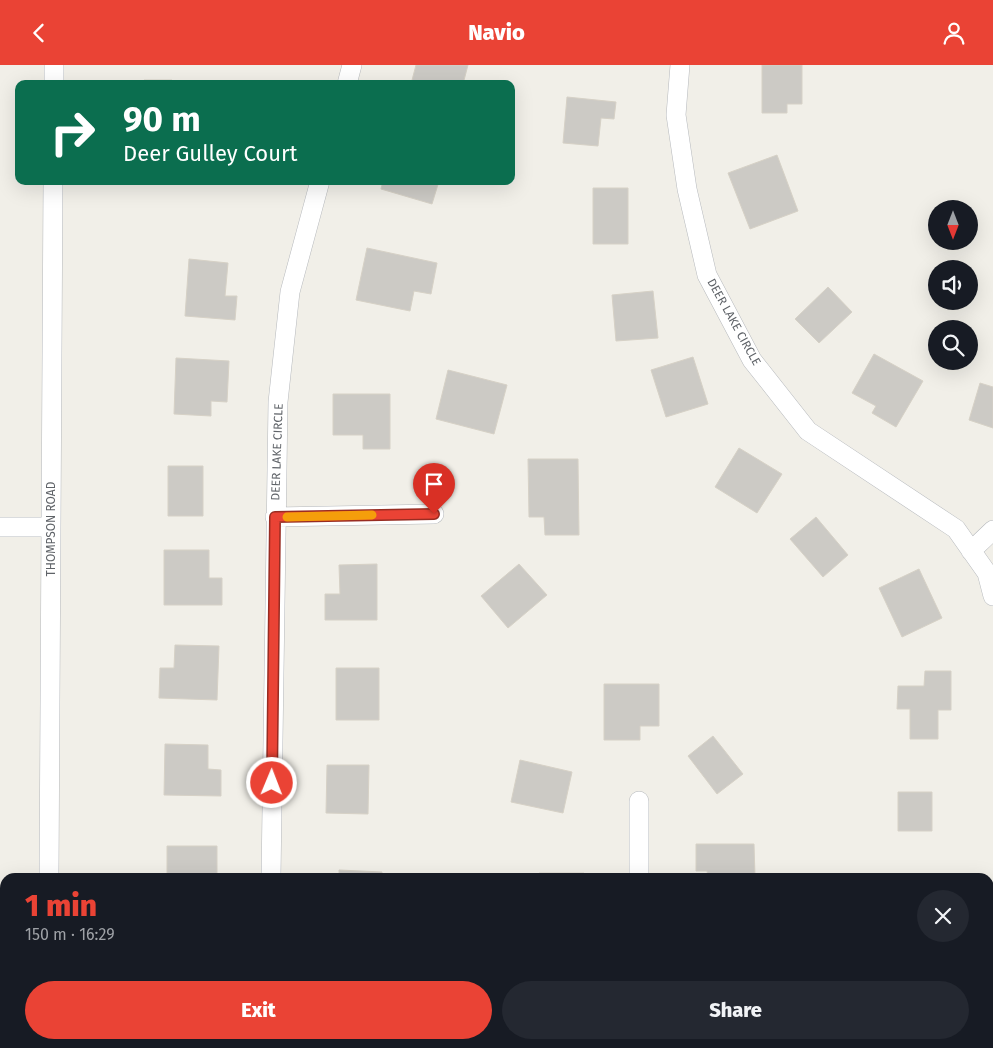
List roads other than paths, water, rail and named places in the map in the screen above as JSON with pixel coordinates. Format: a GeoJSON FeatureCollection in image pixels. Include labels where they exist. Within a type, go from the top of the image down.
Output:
{"type":"FeatureCollection","features":[{"type":"Feature","properties":{"kind":"street"},"geometry":{"type":"LineString","coordinates":[[54,65],[54,80]]}},
{"type":"Feature","properties":{"kind":"street","name":"DEER LAKE CIRCLE"},"geometry":{"type":"LineString","coordinates":[[680,65],[676,115],[687,189],[707,275],[752,360],[808,431],[956,529],[988,573],[993,595]]}},
{"type":"Feature","properties":{"kind":"street","name":"THOMPSON ROAD"},"geometry":{"type":"LineString","coordinates":[[49,873],[53,185]]}},
{"type":"Feature","properties":{"kind":"street","name":"DEER LAKE CIRCLE"},"geometry":{"type":"LineString","coordinates":[[271,873],[278,402],[290,292],[319,185]]}},
{"type":"Feature","properties":{"kind":"street"},"geometry":{"type":"LineString","coordinates":[[275,517],[434,514]]}},
{"type":"Feature","properties":{"kind":"street"},"geometry":{"type":"LineString","coordinates":[[0,527],[51,527]]}},
{"type":"Feature","properties":{"kind":"street"},"geometry":{"type":"LineString","coordinates":[[971,551],[993,531]]}},
{"type":"Feature","properties":{"kind":"street"},"geometry":{"type":"LineString","coordinates":[[639,873],[640,801]]}}]}
